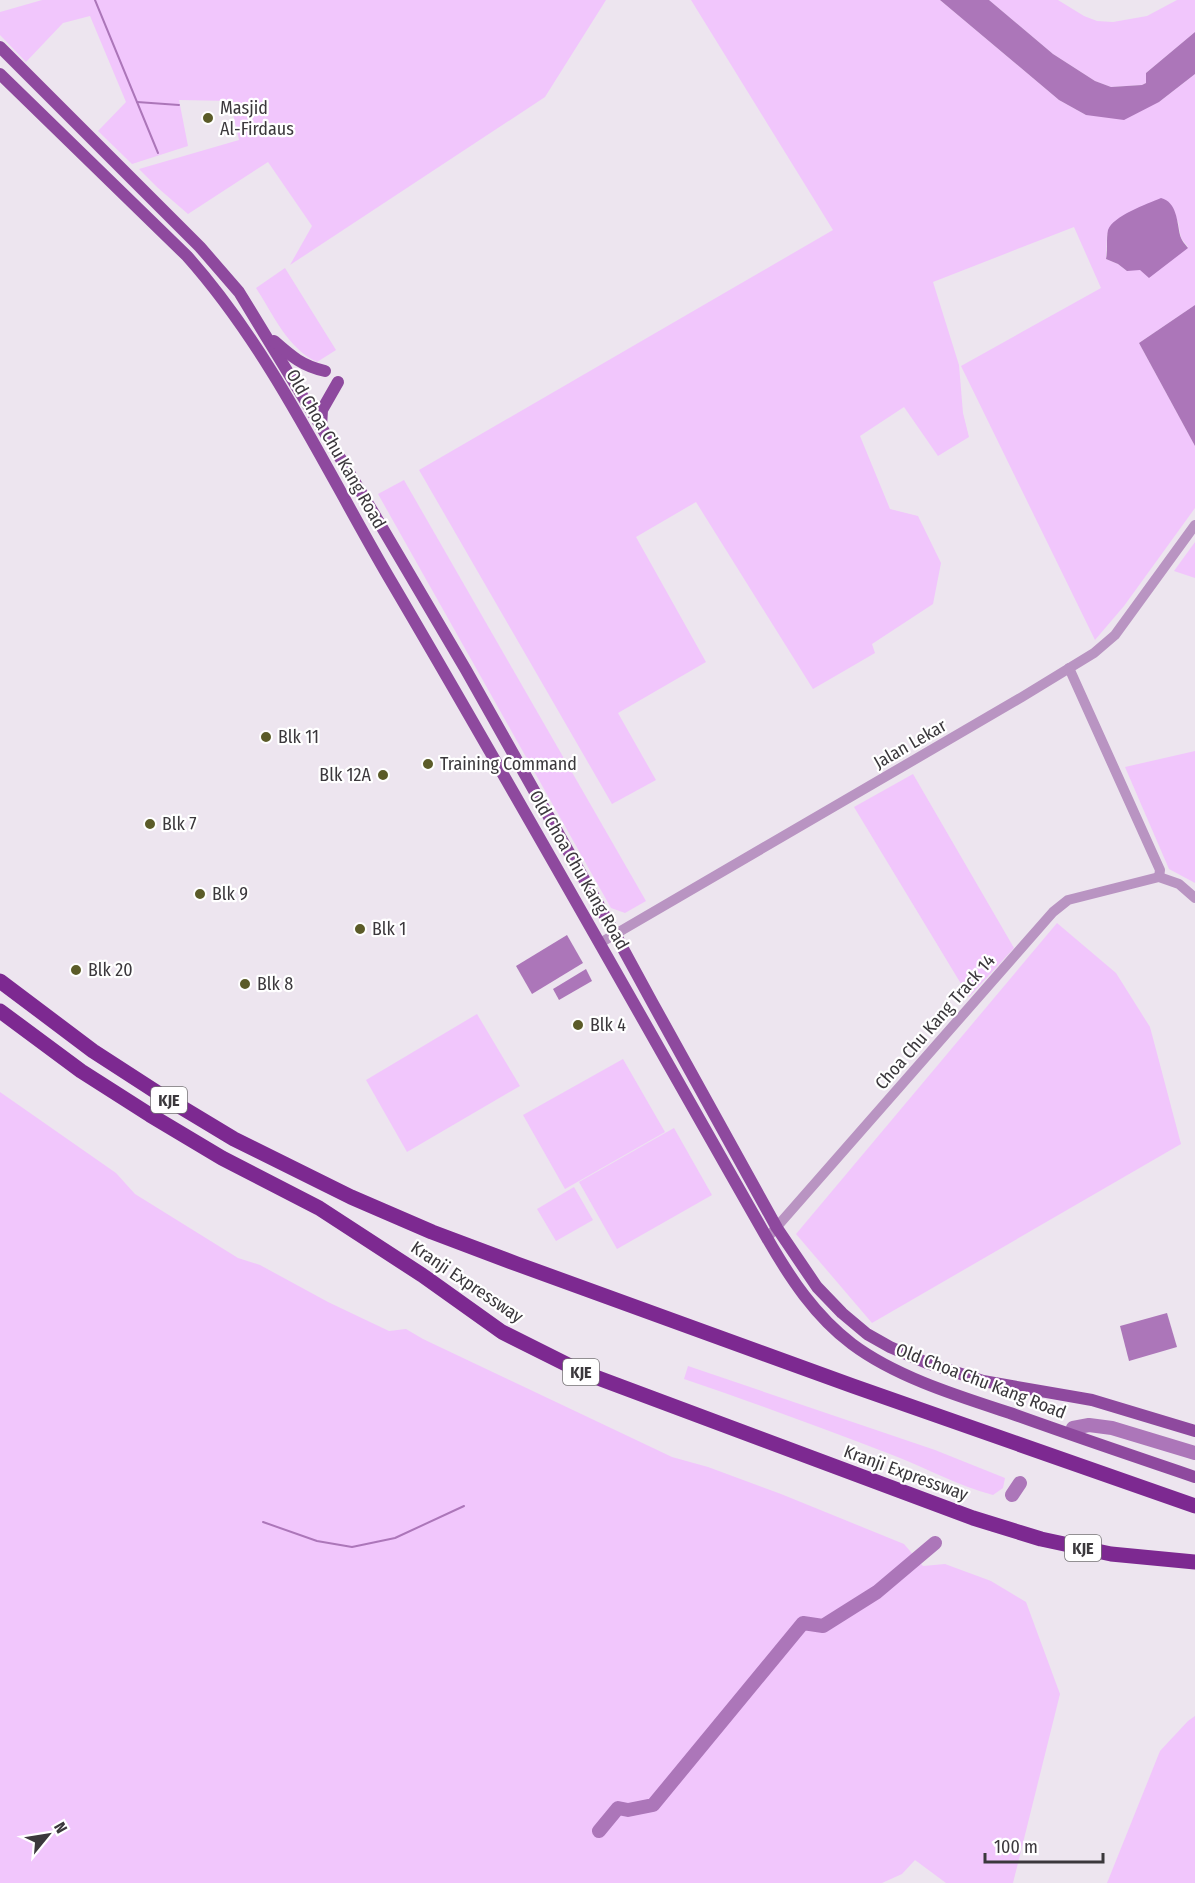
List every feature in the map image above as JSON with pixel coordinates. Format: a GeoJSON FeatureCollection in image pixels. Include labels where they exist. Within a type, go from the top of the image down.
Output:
{"type":"FeatureCollection","features":[{"type":"Feature","properties":{"kind":"highway","name":"Kranji Expressway"},"geometry":{"type":"LineString","coordinates":[[0,981],[93,1051],[170,1100],[234,1139],[351,1197],[432,1232],[517,1264],[853,1386],[1195,1506]]}},
{"type":"Feature","properties":{"kind":"highway","name":"Kranji Expressway"},"geometry":{"type":"LineString","coordinates":[[0,1011],[81,1071],[150,1116],[222,1158],[319,1208],[422,1275],[502,1332],[582,1372],[973,1518],[1041,1539],[1111,1554],[1195,1562]]}},
{"type":"Feature","properties":{"kind":"main road","name":"Old Choa Chu Kang Road"},"geometry":{"type":"LineString","coordinates":[[0,47],[200,247],[239,292],[466,670],[777,1228],[817,1287],[842,1313],[867,1334],[916,1359],[983,1381],[1092,1400],[1195,1431]]}},
{"type":"Feature","properties":{"kind":"main road","name":"Old Choa Chu Kang Road"},"geometry":{"type":"LineString","coordinates":[[0,74],[187,256],[232,310],[289,401],[800,1292],[827,1322],[853,1344],[905,1373],[981,1403],[1195,1477]]}},
{"type":"Feature","properties":{"kind":"main road"},"geometry":{"type":"LineString","coordinates":[[46,94],[41,104],[68,141]]}},
{"type":"Feature","properties":{"kind":"main road"},"geometry":{"type":"LineString","coordinates":[[264,332],[293,358],[310,368],[325,371]]}},
{"type":"Feature","properties":{"kind":"main road"},"geometry":{"type":"LineString","coordinates":[[321,427],[322,410],[338,382]]}},
{"type":"Feature","properties":{"kind":"main road"},"geometry":{"type":"LineString","coordinates":[[455,690],[458,676],[466,670]]}},
{"type":"Feature","properties":{"kind":"main road"},"geometry":{"type":"LineString","coordinates":[[981,1403],[987,1394],[983,1381]]}},
{"type":"Feature","properties":{"kind":"street","name":"Jalan Lekar"},"geometry":{"type":"LineString","coordinates":[[600,943],[1094,653],[1115,635],[1195,525]]}},
{"type":"Feature","properties":{"kind":"street"},"geometry":{"type":"LineString","coordinates":[[1069,668],[1160,870],[1159,877],[1179,884],[1195,898]]}},
{"type":"Feature","properties":{"kind":"street","name":"Choa Chu Kang Track 14"},"geometry":{"type":"LineString","coordinates":[[767,1238],[1053,912],[1068,900],[1159,877]]}},
{"type":"Feature","properties":{"kind":"shaded area"},"geometry":{"type":"Polygon","coordinates":[[[42,0],[606,0],[545,97],[290,265],[312,226],[268,162],[188,214],[139,169],[239,140],[230,101],[179,100],[188,146],[132,164],[98,131],[126,102],[90,16],[63,23],[26,62],[0,35],[0,12],[42,0]]]}},
{"type":"Feature","properties":{"kind":"shaded area"},"geometry":{"type":"Polygon","coordinates":[[[691,0],[940,0],[1059,100],[1086,115],[1159,102],[1195,74],[1195,305],[1139,343],[1195,446],[1195,508],[1124,606],[1095,640],[961,366],[1101,288],[1074,227],[933,282],[959,365],[963,413],[969,437],[938,456],[904,407],[860,436],[890,509],[918,516],[941,563],[933,604],[872,644],[875,653],[813,689],[696,502],[636,537],[706,662],[618,713],[656,780],[612,804],[419,470],[833,230],[691,0]],[[1178,221],[1107,234],[1106,259],[1127,271],[1188,247],[1181,238],[1178,221]]]}},
{"type":"Feature","properties":{"kind":"shaded area"},"geometry":{"type":"Polygon","coordinates":[[[940,0],[989,0],[1053,54],[1095,81],[1111,87],[1146,83],[1146,73],[1195,32],[1195,74],[1159,102],[1124,120],[1086,115],[1059,100],[940,0]]]}},
{"type":"Feature","properties":{"kind":"shaded area"},"geometry":{"type":"Polygon","coordinates":[[[989,0],[1058,0],[1084,16],[1097,21],[1113,22],[1147,16],[1177,0],[1195,0],[1195,32],[1146,73],[1146,83],[1111,87],[1095,81],[1053,54],[989,0]]]}},
{"type":"Feature","properties":{"kind":"shaded area"},"geometry":{"type":"Polygon","coordinates":[[[1161,198],[1173,208],[1181,237],[1188,248],[1149,278],[1140,270],[1127,271],[1106,259],[1107,233],[1111,225],[1131,211],[1161,198]]]}},
{"type":"Feature","properties":{"kind":"shaded area"},"geometry":{"type":"Polygon","coordinates":[[[285,268],[336,350],[317,362],[289,340],[256,288],[285,268]]]}},
{"type":"Feature","properties":{"kind":"shaded area"},"geometry":{"type":"Polygon","coordinates":[[[1195,305],[1195,446],[1139,343],[1195,305]]]}},
{"type":"Feature","properties":{"kind":"shaded area"},"geometry":{"type":"Polygon","coordinates":[[[404,480],[646,901],[625,913],[611,908],[378,494],[404,480]]]}},
{"type":"Feature","properties":{"kind":"shaded area"},"geometry":{"type":"Polygon","coordinates":[[[1195,542],[1195,578],[1174,571],[1195,542]]]}},
{"type":"Feature","properties":{"kind":"shaded area"},"geometry":{"type":"Polygon","coordinates":[[[1195,751],[1195,883],[1169,869],[1125,767],[1195,751]]]}},
{"type":"Feature","properties":{"kind":"shaded area"},"geometry":{"type":"Polygon","coordinates":[[[913,774],[1014,948],[969,997],[854,807],[913,774]]]}},
{"type":"Feature","properties":{"kind":"shaded area"},"geometry":{"type":"Polygon","coordinates":[[[1057,923],[1116,973],[1150,1027],[1181,1144],[872,1323],[796,1234],[1057,923]]]}},
{"type":"Feature","properties":{"kind":"shaded area"},"geometry":{"type":"Polygon","coordinates":[[[567,935],[583,963],[532,994],[516,966],[567,935]]]}},
{"type":"Feature","properties":{"kind":"shaded area"},"geometry":{"type":"Polygon","coordinates":[[[586,969],[592,981],[559,1000],[553,989],[586,969]]]}},
{"type":"Feature","properties":{"kind":"shaded area"},"geometry":{"type":"Polygon","coordinates":[[[477,1014],[520,1086],[407,1152],[366,1080],[477,1014]]]}},
{"type":"Feature","properties":{"kind":"shaded area"},"geometry":{"type":"Polygon","coordinates":[[[623,1059],[665,1132],[565,1189],[523,1115],[623,1059]]]}},
{"type":"Feature","properties":{"kind":"shaded area"},"geometry":{"type":"Polygon","coordinates":[[[0,1092],[116,1173],[135,1194],[238,1258],[260,1265],[328,1302],[389,1331],[406,1329],[672,1457],[708,1467],[781,1494],[904,1544],[923,1566],[945,1564],[991,1581],[1026,1602],[1060,1694],[1013,1883],[946,1883],[915,1860],[902,1874],[882,1883],[0,1883],[0,1092]]]}},
{"type":"Feature","properties":{"kind":"shaded area"},"geometry":{"type":"Polygon","coordinates":[[[674,1128],[712,1195],[617,1249],[579,1182],[674,1128]]]}},
{"type":"Feature","properties":{"kind":"shaded area"},"geometry":{"type":"Polygon","coordinates":[[[574,1187],[593,1220],[556,1241],[537,1209],[574,1187]]]}},
{"type":"Feature","properties":{"kind":"shaded area"},"geometry":{"type":"Polygon","coordinates":[[[1167,1313],[1177,1347],[1129,1361],[1120,1326],[1167,1313]]]}},
{"type":"Feature","properties":{"kind":"shaded area"},"geometry":{"type":"Polygon","coordinates":[[[688,1366],[935,1450],[1005,1478],[1003,1488],[993,1495],[980,1491],[895,1456],[684,1379],[688,1366]]]}},
{"type":"Feature","properties":{"kind":"shaded area"},"geometry":{"type":"Polygon","coordinates":[[[1195,1716],[1195,1883],[1107,1883],[1160,1751],[1195,1716]]]}},
{"type":"Feature","properties":{"kind":"waterway"},"geometry":{"type":"LineString","coordinates":[[95,0],[158,153]]}},
{"type":"Feature","properties":{"kind":"waterway"},"geometry":{"type":"LineString","coordinates":[[137,102],[179,105]]}},
{"type":"Feature","properties":{"kind":"waterway"},"geometry":{"type":"LineString","coordinates":[[1073,1428],[1089,1425],[1112,1428],[1195,1453]]}},
{"type":"Feature","properties":{"kind":"waterway"},"geometry":{"type":"LineString","coordinates":[[1012,1495],[1020,1483]]}},
{"type":"Feature","properties":{"kind":"waterway"},"geometry":{"type":"LineString","coordinates":[[263,1522],[317,1541],[352,1547],[395,1538],[464,1506]]}},
{"type":"Feature","properties":{"kind":"waterway"},"geometry":{"type":"LineString","coordinates":[[599,1831],[618,1808],[628,1810],[653,1805],[803,1623],[823,1626],[877,1592],[935,1543]]}},
{"type":"Feature","properties":{"kind":"place","name":"Masjid Al-Firdaus"},"geometry":{"type":"Point","coordinates":[208,118]}},
{"type":"Feature","properties":{"kind":"place","name":"Blk 11"},"geometry":{"type":"Point","coordinates":[266,737]}},
{"type":"Feature","properties":{"kind":"place","name":"Training Command"},"geometry":{"type":"Point","coordinates":[428,764]}},
{"type":"Feature","properties":{"kind":"place","name":"Blk 12A"},"geometry":{"type":"Point","coordinates":[383,775]}},
{"type":"Feature","properties":{"kind":"place","name":"Blk 7"},"geometry":{"type":"Point","coordinates":[150,824]}},
{"type":"Feature","properties":{"kind":"place","name":"Blk 9"},"geometry":{"type":"Point","coordinates":[200,894]}},
{"type":"Feature","properties":{"kind":"place","name":"Blk 1"},"geometry":{"type":"Point","coordinates":[360,929]}},
{"type":"Feature","properties":{"kind":"place","name":"Blk 20"},"geometry":{"type":"Point","coordinates":[76,970]}},
{"type":"Feature","properties":{"kind":"place","name":"Blk 8"},"geometry":{"type":"Point","coordinates":[245,984]}},
{"type":"Feature","properties":{"kind":"place","name":"Blk 4"},"geometry":{"type":"Point","coordinates":[578,1025]}}]}
